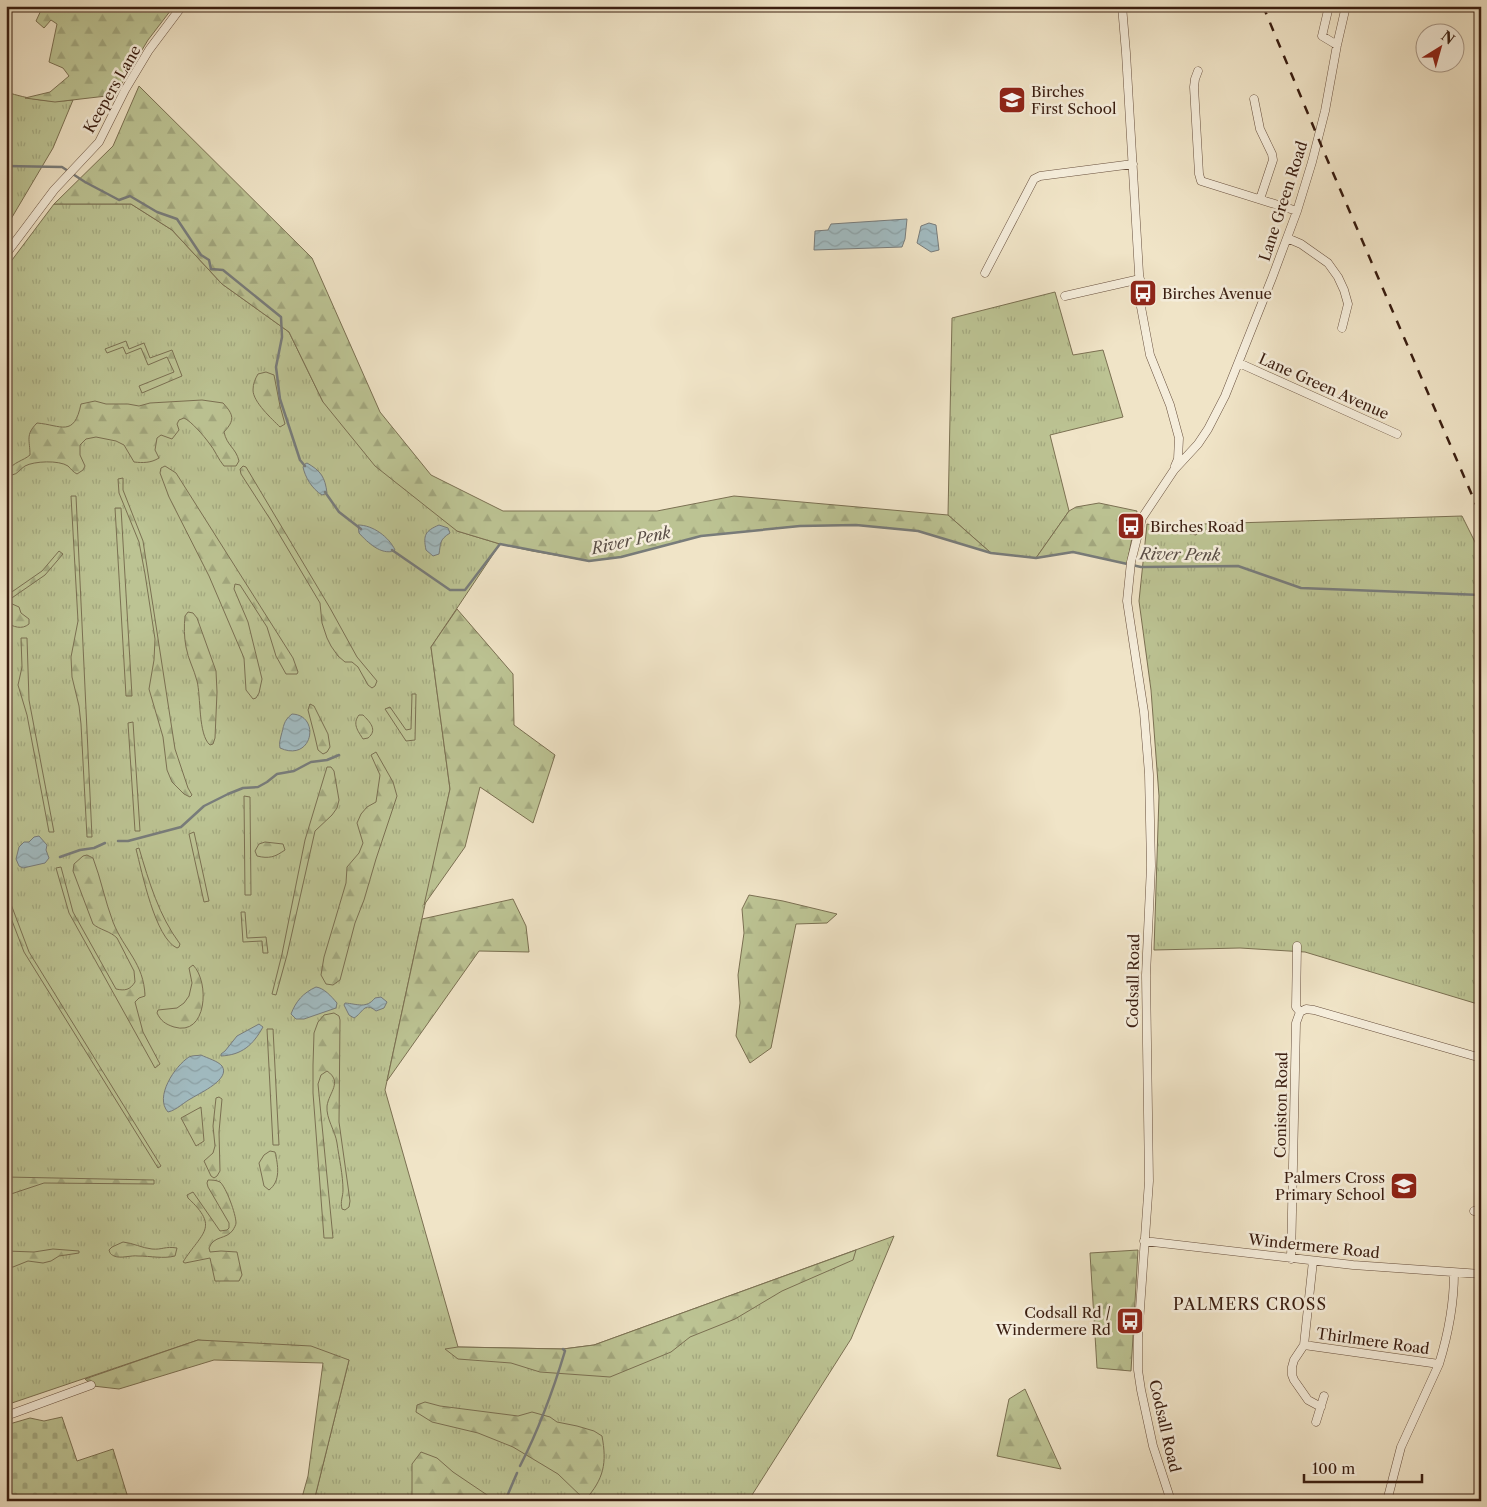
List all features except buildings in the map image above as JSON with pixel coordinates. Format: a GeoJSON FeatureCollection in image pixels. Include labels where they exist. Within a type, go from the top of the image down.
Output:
{"type":"FeatureCollection","features":[{"type":"Feature","properties":{"kind":"street","name":"Keepers Lane"},"geometry":{"type":"LineString","coordinates":[[6,254],[54,190],[99,142],[125,90],[149,50],[182,6]]}},
{"type":"Feature","properties":{"kind":"street"},"geometry":{"type":"LineString","coordinates":[[1122,6],[1141,307],[1150,355],[1170,405],[1179,438],[1178,459],[1174,470]]}},
{"type":"Feature","properties":{"kind":"street"},"geometry":{"type":"LineString","coordinates":[[1329,6],[1322,36],[1337,45]]}},
{"type":"Feature","properties":{"kind":"street","name":"Lane Green Road"},"geometry":{"type":"LineString","coordinates":[[1174,470],[1198,444],[1225,396],[1288,238],[1325,111],[1346,6]]}},
{"type":"Feature","properties":{"kind":"street"},"geometry":{"type":"LineString","coordinates":[[1198,71],[1194,87],[1199,177],[1205,182],[1297,211]]}},
{"type":"Feature","properties":{"kind":"street"},"geometry":{"type":"LineString","coordinates":[[1254,99],[1260,129],[1273,160],[1260,199]]}},
{"type":"Feature","properties":{"kind":"street"},"geometry":{"type":"LineString","coordinates":[[985,273],[1034,179],[1040,176],[1133,164]]}},
{"type":"Feature","properties":{"kind":"street"},"geometry":{"type":"LineString","coordinates":[[1288,238],[1301,244],[1328,263],[1338,277],[1348,304],[1342,328]]}},
{"type":"Feature","properties":{"kind":"street"},"geometry":{"type":"LineString","coordinates":[[1065,296],[1140,279]]}},
{"type":"Feature","properties":{"kind":"street","name":"Lane Green Avenue"},"geometry":{"type":"LineString","coordinates":[[1239,362],[1397,434]]}},
{"type":"Feature","properties":{"kind":"street","name":"Codsall Road"},"geometry":{"type":"LineString","coordinates":[[1171,1501],[1153,1446],[1138,1370],[1138,1337],[1149,1181],[1146,975],[1151,866],[1149,784],[1144,712],[1134,657],[1127,601],[1131,562],[1142,518],[1174,470]]}},
{"type":"Feature","properties":{"kind":"street","name":"Coniston Road"},"geometry":{"type":"LineString","coordinates":[[1291,1258],[1296,1023],[1300,1012],[1296,1007],[1297,946]]}},
{"type":"Feature","properties":{"kind":"street"},"geometry":{"type":"LineString","coordinates":[[1300,1012],[1306,1009],[1314,1010],[1481,1058]]}},
{"type":"Feature","properties":{"kind":"street","name":"Windermere Road"},"geometry":{"type":"LineString","coordinates":[[1144,1241],[1313,1261],[1481,1274]]}},
{"type":"Feature","properties":{"kind":"street"},"geometry":{"type":"LineString","coordinates":[[1313,1261],[1304,1345],[1294,1360],[1292,1375],[1308,1400],[1321,1407]]}},
{"type":"Feature","properties":{"kind":"street"},"geometry":{"type":"LineString","coordinates":[[1387,1501],[1402,1447],[1443,1352],[1454,1292],[1454,1273]]}},
{"type":"Feature","properties":{"kind":"street","name":"Thirlmere Road"},"geometry":{"type":"LineString","coordinates":[[1304,1345],[1439,1364]]}},
{"type":"Feature","properties":{"kind":"street"},"geometry":{"type":"LineString","coordinates":[[6,1416],[91,1384]]}},
{"type":"Feature","properties":{"kind":"street"},"geometry":{"type":"LineString","coordinates":[[1316,1422],[1324,1396]]}},
{"type":"Feature","properties":{"kind":"green space"},"geometry":{"type":"Polygon","coordinates":[[[43,6],[174,6],[148,40],[115,95],[55,102],[25,98],[50,92],[69,76],[63,68],[49,62],[57,24],[51,20],[44,28],[36,21],[43,6]]]}},
{"type":"Feature","properties":{"kind":"green space"},"geometry":{"type":"Polygon","coordinates":[[[139,86],[312,258],[380,412],[431,475],[503,511],[657,511],[734,496],[948,515],[991,553],[918,531],[856,525],[800,526],[701,536],[621,557],[589,561],[500,544],[457,531],[375,466],[323,402],[289,332],[222,284],[172,230],[131,204],[54,204],[113,146],[139,86]]]}},
{"type":"Feature","properties":{"kind":"green space"},"geometry":{"type":"Polygon","coordinates":[[[6,92],[39,100],[73,100],[53,148],[8,224],[6,224],[6,92]]]}},
{"type":"Feature","properties":{"kind":"green space"},"geometry":{"type":"Polygon","coordinates":[[[54,204],[131,204],[172,230],[222,284],[289,332],[323,402],[457,531],[500,544],[431,647],[450,789],[385,1090],[458,1347],[563,1349],[594,1345],[894,1236],[851,1339],[752,1495],[762,1501],[314,1501],[349,1360],[198,1340],[6,1405],[6,268],[54,204]]]}},
{"type":"Feature","properties":{"kind":"green space"},"geometry":{"type":"Polygon","coordinates":[[[1055,292],[1073,355],[1103,350],[1123,417],[1050,435],[1069,511],[1036,558],[991,553],[948,515],[952,318],[1055,292]]]}},
{"type":"Feature","properties":{"kind":"green space"},"geometry":{"type":"Polygon","coordinates":[[[126,341],[129,349],[144,343],[150,358],[172,350],[182,376],[142,393],[139,386],[174,372],[167,357],[148,365],[141,348],[126,354],[123,347],[107,353],[105,349],[126,341]]]}},
{"type":"Feature","properties":{"kind":"green space"},"geometry":{"type":"Polygon","coordinates":[[[266,372],[274,375],[285,424],[280,427],[264,410],[254,395],[253,386],[258,374],[266,372]]]}},
{"type":"Feature","properties":{"kind":"green space"},"geometry":{"type":"Polygon","coordinates":[[[202,400],[223,403],[231,414],[230,424],[224,432],[227,441],[238,457],[239,461],[236,466],[224,466],[194,425],[184,418],[179,420],[177,424],[179,430],[172,439],[161,435],[157,438],[155,450],[159,458],[153,461],[134,462],[124,445],[116,441],[96,437],[86,439],[80,445],[80,455],[85,466],[77,474],[64,464],[53,462],[29,464],[12,475],[8,471],[30,455],[30,434],[37,423],[60,427],[70,425],[75,422],[81,404],[95,401],[106,404],[139,406],[150,403],[202,400]]]}},
{"type":"Feature","properties":{"kind":"green space"},"geometry":{"type":"Polygon","coordinates":[[[165,466],[176,473],[293,658],[298,672],[297,674],[286,674],[276,656],[267,627],[240,585],[235,584],[234,589],[248,622],[262,679],[256,698],[253,699],[246,690],[244,658],[209,576],[169,497],[160,473],[161,468],[165,466]]]}},
{"type":"Feature","properties":{"kind":"green space"},"geometry":{"type":"Polygon","coordinates":[[[243,466],[246,467],[357,657],[377,681],[372,688],[368,685],[358,667],[352,662],[345,662],[331,646],[322,623],[320,603],[241,474],[240,469],[243,466]]]}},
{"type":"Feature","properties":{"kind":"green space"},"geometry":{"type":"Polygon","coordinates":[[[123,478],[123,490],[143,541],[175,749],[192,795],[190,797],[184,794],[172,782],[167,770],[163,737],[149,689],[154,660],[155,639],[139,542],[119,493],[118,479],[123,478]]]}},
{"type":"Feature","properties":{"kind":"green space"},"geometry":{"type":"Polygon","coordinates":[[[71,496],[76,496],[92,837],[87,837],[81,724],[72,677],[71,657],[78,621],[71,496]]]}},
{"type":"Feature","properties":{"kind":"green space"},"geometry":{"type":"Polygon","coordinates":[[[1099,503],[1137,511],[1127,564],[1073,552],[1036,558],[1069,511],[1076,507],[1099,503]]]}},
{"type":"Feature","properties":{"kind":"green space"},"geometry":{"type":"Polygon","coordinates":[[[115,508],[121,508],[132,696],[126,696],[115,508]]]}},
{"type":"Feature","properties":{"kind":"green space"},"geometry":{"type":"Polygon","coordinates":[[[1462,516],[1481,554],[1481,1005],[1305,952],[1240,948],[1154,950],[1159,796],[1151,690],[1139,601],[1147,524],[1196,535],[1202,524],[1462,516]]]}},
{"type":"Feature","properties":{"kind":"green space"},"geometry":{"type":"Polygon","coordinates":[[[59,551],[63,554],[45,575],[6,602],[6,596],[42,571],[59,551]]]}},
{"type":"Feature","properties":{"kind":"green space"},"geometry":{"type":"Polygon","coordinates":[[[10,603],[19,607],[21,613],[29,619],[29,624],[18,627],[6,622],[6,605],[10,603]]]}},
{"type":"Feature","properties":{"kind":"green space"},"geometry":{"type":"Polygon","coordinates":[[[457,609],[513,674],[514,725],[555,755],[533,823],[480,787],[465,847],[424,905],[450,789],[431,647],[457,609]]]}},
{"type":"Feature","properties":{"kind":"green space"},"geometry":{"type":"Polygon","coordinates":[[[188,612],[193,613],[197,618],[216,671],[215,738],[213,744],[210,745],[203,733],[197,681],[185,643],[185,616],[188,612]]]}},
{"type":"Feature","properties":{"kind":"green space"},"geometry":{"type":"Polygon","coordinates":[[[21,638],[27,638],[29,700],[54,832],[49,832],[27,715],[18,685],[22,667],[21,638]]]}},
{"type":"Feature","properties":{"kind":"green space"},"geometry":{"type":"Polygon","coordinates":[[[412,694],[416,694],[415,740],[406,741],[385,709],[390,707],[406,730],[411,729],[412,694]]]}},
{"type":"Feature","properties":{"kind":"green space"},"geometry":{"type":"Polygon","coordinates":[[[310,704],[314,706],[328,734],[330,747],[323,754],[318,750],[308,710],[310,704]]]}},
{"type":"Feature","properties":{"kind":"green space"},"geometry":{"type":"Polygon","coordinates":[[[359,715],[363,715],[372,726],[371,735],[368,738],[363,739],[356,727],[359,715]]]}},
{"type":"Feature","properties":{"kind":"green space"},"geometry":{"type":"Polygon","coordinates":[[[133,722],[140,831],[135,831],[128,723],[133,722]]]}},
{"type":"Feature","properties":{"kind":"green space"},"geometry":{"type":"Polygon","coordinates":[[[376,752],[393,782],[397,796],[355,923],[340,980],[333,985],[326,984],[321,975],[324,957],[346,883],[347,867],[359,853],[363,843],[357,823],[367,807],[376,802],[380,775],[371,755],[376,752]]]}},
{"type":"Feature","properties":{"kind":"green space"},"geometry":{"type":"Polygon","coordinates":[[[327,767],[331,767],[334,771],[339,800],[337,808],[332,815],[315,831],[276,995],[272,994],[305,840],[327,767]]]}},
{"type":"Feature","properties":{"kind":"green space"},"geometry":{"type":"Polygon","coordinates":[[[244,796],[250,797],[251,895],[245,895],[244,796]]]}},
{"type":"Feature","properties":{"kind":"green space"},"geometry":{"type":"Polygon","coordinates":[[[194,832],[209,901],[204,902],[189,834],[194,832]]]}},
{"type":"Feature","properties":{"kind":"green space"},"geometry":{"type":"Polygon","coordinates":[[[265,842],[283,844],[285,850],[272,857],[257,856],[255,851],[259,844],[265,842]]]}},
{"type":"Feature","properties":{"kind":"green space"},"geometry":{"type":"Polygon","coordinates":[[[139,848],[160,910],[180,944],[177,948],[169,942],[162,932],[150,903],[136,849],[139,848]]]}},
{"type":"Feature","properties":{"kind":"green space"},"geometry":{"type":"Polygon","coordinates":[[[87,855],[93,858],[117,932],[141,974],[145,996],[135,1002],[143,1032],[160,1064],[155,1068],[69,913],[56,868],[61,867],[73,912],[116,989],[125,990],[131,987],[135,982],[134,971],[117,938],[93,924],[73,871],[74,864],[87,855]]]}},
{"type":"Feature","properties":{"kind":"green space"},"geometry":{"type":"Polygon","coordinates":[[[6,891],[29,952],[161,1166],[158,1168],[24,952],[6,905],[6,891]]]}},
{"type":"Feature","properties":{"kind":"green space"},"geometry":{"type":"Polygon","coordinates":[[[749,895],[837,914],[827,923],[796,924],[771,1048],[750,1063],[736,1036],[740,1003],[738,975],[744,933],[742,909],[749,895]]]}},
{"type":"Feature","properties":{"kind":"green space"},"geometry":{"type":"Polygon","coordinates":[[[513,899],[526,926],[529,952],[479,951],[387,1081],[422,919],[513,899]]]}},
{"type":"Feature","properties":{"kind":"green space"},"geometry":{"type":"Polygon","coordinates":[[[241,912],[245,912],[247,938],[266,937],[268,953],[263,953],[262,941],[243,942],[241,912]]]}},
{"type":"Feature","properties":{"kind":"green space"},"geometry":{"type":"Polygon","coordinates":[[[193,965],[202,983],[202,1006],[199,1016],[193,1024],[185,1028],[168,1025],[160,1018],[157,1013],[158,1010],[177,1008],[184,1003],[189,996],[192,983],[189,968],[193,965]]]}},
{"type":"Feature","properties":{"kind":"green space"},"geometry":{"type":"Polygon","coordinates":[[[334,1013],[339,1016],[340,1020],[339,1122],[350,1201],[349,1207],[345,1210],[342,1209],[341,1166],[336,1138],[327,1111],[328,1101],[335,1083],[332,1075],[327,1071],[321,1075],[318,1084],[333,1238],[324,1238],[313,1093],[314,1033],[318,1022],[324,1015],[334,1013]]]}},
{"type":"Feature","properties":{"kind":"green space"},"geometry":{"type":"Polygon","coordinates":[[[267,1029],[273,1029],[279,1145],[273,1145],[267,1029]]]}},
{"type":"Feature","properties":{"kind":"green space"},"geometry":{"type":"Polygon","coordinates":[[[216,1098],[222,1099],[219,1132],[220,1171],[214,1178],[211,1176],[204,1161],[213,1153],[215,1146],[213,1126],[216,1098]]]}},
{"type":"Feature","properties":{"kind":"green space"},"geometry":{"type":"Polygon","coordinates":[[[201,1107],[204,1141],[196,1146],[181,1118],[201,1107]]]}},
{"type":"Feature","properties":{"kind":"green space"},"geometry":{"type":"Polygon","coordinates":[[[270,1151],[275,1152],[278,1172],[273,1186],[269,1190],[264,1186],[259,1163],[264,1155],[270,1151]]]}},
{"type":"Feature","properties":{"kind":"green space"},"geometry":{"type":"Polygon","coordinates":[[[6,1177],[154,1180],[154,1184],[44,1183],[8,1195],[6,1194],[6,1177]]]}},
{"type":"Feature","properties":{"kind":"green space"},"geometry":{"type":"Polygon","coordinates":[[[208,1180],[220,1182],[225,1189],[236,1223],[230,1233],[211,1244],[210,1252],[237,1252],[242,1275],[239,1281],[215,1281],[210,1258],[183,1262],[205,1230],[203,1216],[187,1195],[193,1192],[220,1231],[229,1228],[229,1223],[208,1187],[208,1180]]]}},
{"type":"Feature","properties":{"kind":"green space"},"geometry":{"type":"Polygon","coordinates":[[[123,1242],[152,1249],[177,1248],[175,1256],[170,1257],[120,1257],[111,1254],[109,1250],[112,1247],[123,1242]]]}},
{"type":"Feature","properties":{"kind":"green space"},"geometry":{"type":"Polygon","coordinates":[[[53,1249],[79,1251],[79,1253],[59,1256],[43,1263],[28,1261],[13,1267],[6,1267],[6,1251],[34,1252],[53,1249]]]}},
{"type":"Feature","properties":{"kind":"green space"},"geometry":{"type":"Polygon","coordinates":[[[856,1250],[853,1260],[782,1291],[735,1319],[690,1337],[671,1352],[610,1377],[540,1372],[511,1363],[458,1359],[445,1349],[458,1347],[563,1349],[594,1345],[856,1250]]]}},
{"type":"Feature","properties":{"kind":"green space"},"geometry":{"type":"Polygon","coordinates":[[[1138,1250],[1131,1371],[1097,1368],[1090,1253],[1138,1250]]]}},
{"type":"Feature","properties":{"kind":"green space"},"geometry":{"type":"Polygon","coordinates":[[[198,1340],[311,1346],[349,1360],[314,1501],[301,1501],[308,1476],[323,1363],[214,1360],[119,1389],[93,1386],[85,1379],[198,1340]]]}},
{"type":"Feature","properties":{"kind":"green space"},"geometry":{"type":"Polygon","coordinates":[[[1025,1389],[1061,1469],[997,1456],[1009,1399],[1025,1389]]]}},
{"type":"Feature","properties":{"kind":"green space"},"geometry":{"type":"Polygon","coordinates":[[[425,1402],[440,1406],[518,1416],[532,1412],[550,1417],[557,1422],[594,1431],[602,1436],[604,1463],[600,1478],[585,1500],[558,1474],[513,1447],[478,1433],[432,1422],[416,1412],[417,1405],[425,1402]]]}},
{"type":"Feature","properties":{"kind":"green space"},"geometry":{"type":"Polygon","coordinates":[[[62,1417],[77,1461],[113,1449],[129,1501],[6,1501],[6,1425],[30,1418],[44,1421],[62,1417]]]}},
{"type":"Feature","properties":{"kind":"green space"},"geometry":{"type":"Polygon","coordinates":[[[421,1452],[437,1458],[453,1472],[496,1501],[412,1501],[412,1464],[421,1452]]]}},
{"type":"Feature","properties":{"kind":"water"},"geometry":{"type":"Polygon","coordinates":[[[907,219],[905,239],[902,247],[814,250],[815,231],[828,230],[831,224],[907,219]]]}},
{"type":"Feature","properties":{"kind":"water"},"geometry":{"type":"Polygon","coordinates":[[[929,223],[936,225],[939,250],[931,252],[917,243],[921,226],[929,223]]]}},
{"type":"Feature","properties":{"kind":"water"},"geometry":{"type":"Polygon","coordinates":[[[307,463],[322,475],[327,493],[322,495],[315,490],[305,475],[303,467],[307,463]]]}},
{"type":"Feature","properties":{"kind":"water"},"geometry":{"type":"Polygon","coordinates":[[[358,525],[375,529],[389,541],[395,550],[389,552],[380,550],[366,541],[359,533],[358,525]]]}},
{"type":"Feature","properties":{"kind":"water"},"geometry":{"type":"Polygon","coordinates":[[[439,525],[448,528],[450,533],[442,540],[439,554],[433,556],[426,550],[425,537],[431,529],[439,525]]]}},
{"type":"Feature","properties":{"kind":"water"},"geometry":{"type":"Polygon","coordinates":[[[292,714],[301,716],[307,722],[310,729],[306,744],[300,749],[291,751],[280,748],[280,743],[284,724],[292,714]]]}},
{"type":"Feature","properties":{"kind":"water"},"geometry":{"type":"Polygon","coordinates":[[[39,836],[47,845],[46,850],[49,858],[45,863],[23,868],[19,866],[16,859],[19,847],[24,842],[29,842],[34,837],[39,836]]]}},
{"type":"Feature","properties":{"kind":"water"},"geometry":{"type":"Polygon","coordinates":[[[316,987],[325,991],[337,1003],[336,1008],[304,1019],[296,1019],[291,1014],[295,1005],[307,992],[316,987]]]}},
{"type":"Feature","properties":{"kind":"water"},"geometry":{"type":"Polygon","coordinates":[[[381,997],[387,1002],[384,1008],[376,1011],[369,1007],[366,1008],[354,1018],[349,1015],[344,1005],[345,1003],[365,1005],[375,998],[381,997]]]}},
{"type":"Feature","properties":{"kind":"water"},"geometry":{"type":"Polygon","coordinates":[[[259,1024],[263,1027],[251,1044],[235,1054],[221,1056],[237,1036],[259,1024]]]}},
{"type":"Feature","properties":{"kind":"water"},"geometry":{"type":"Polygon","coordinates":[[[201,1055],[222,1066],[224,1071],[222,1076],[219,1081],[207,1089],[168,1112],[164,1106],[163,1098],[168,1082],[184,1061],[189,1057],[201,1055]]]}},
{"type":"Feature","properties":{"kind":"waterway","name":"River Penk"},"geometry":{"type":"LineString","coordinates":[[6,166],[62,167],[119,200],[130,196],[157,212],[177,219],[201,255],[209,260],[211,269],[223,270],[281,317],[282,337],[276,367],[280,399],[300,460],[305,466]]}},
{"type":"Feature","properties":{"kind":"waterway","name":"River Penk"},"geometry":{"type":"LineString","coordinates":[[325,492],[339,512],[361,529]]}},
{"type":"Feature","properties":{"kind":"waterway","name":"River Penk"},"geometry":{"type":"LineString","coordinates":[[392,550],[450,590],[465,590],[500,544],[589,561],[621,557],[701,536],[800,526],[856,525],[918,531],[991,553],[1036,558],[1073,552],[1141,567],[1238,566],[1301,588],[1481,595]]}},
{"type":"Feature","properties":{"kind":"waterway"},"geometry":{"type":"LineString","coordinates":[[118,841],[128,841],[181,827],[204,806],[228,794],[243,788],[258,787],[277,774],[294,771],[311,762],[327,760],[339,755]]}},
{"type":"Feature","properties":{"kind":"waterway"},"geometry":{"type":"LineString","coordinates":[[60,857],[80,850],[94,848],[105,843]]}},
{"type":"Feature","properties":{"kind":"waterway"},"geometry":{"type":"LineString","coordinates":[[520,1466],[550,1395],[565,1351],[563,1349]]}},
{"type":"Feature","properties":{"kind":"waterway"},"geometry":{"type":"LineString","coordinates":[[505,1501],[517,1473]]}},
{"type":"Feature","properties":{"kind":"railway"},"geometry":{"type":"LineString","coordinates":[[1263,6],[1481,516]]}},
{"type":"Feature","properties":{"kind":"place","name":"Birches First School"},"geometry":{"type":"Point","coordinates":[1012,100]}},
{"type":"Feature","properties":{"kind":"place","name":"Birches Avenue"},"geometry":{"type":"Point","coordinates":[1143,293]}},
{"type":"Feature","properties":{"kind":"place","name":"Birches Road"},"geometry":{"type":"Point","coordinates":[1131,526]}},
{"type":"Feature","properties":{"kind":"place","name":"Palmers Cross Primary School"},"geometry":{"type":"Point","coordinates":[1404,1186]}},
{"type":"Feature","properties":{"kind":"place","name":"Codsall Rd / Windermere Rd"},"geometry":{"type":"Point","coordinates":[1130,1321]}},
{"type":"Feature","properties":{"kind":"district","name":"PALMERS CROSS"},"geometry":{"type":"Point","coordinates":[1250,1304]}}]}
